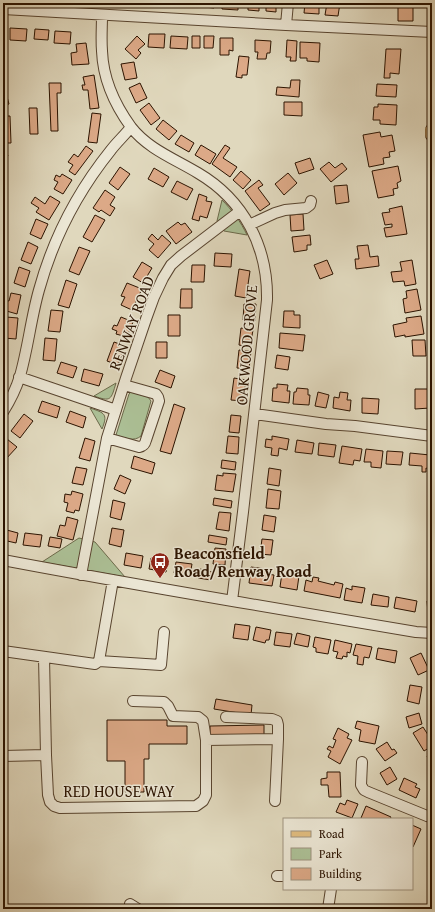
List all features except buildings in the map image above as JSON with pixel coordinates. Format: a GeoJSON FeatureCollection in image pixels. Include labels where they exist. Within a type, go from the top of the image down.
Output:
{"type":"FeatureCollection","features":[{"type":"Feature","properties":{"kind":"main road"},"geometry":{"type":"LineString","coordinates":[[432,130],[432,135]]}},
{"type":"Feature","properties":{"kind":"street"},"geometry":{"type":"LineString","coordinates":[[286,25],[288,3]]}},
{"type":"Feature","properties":{"kind":"street"},"geometry":{"type":"LineString","coordinates":[[3,9],[432,32]]}},
{"type":"Feature","properties":{"kind":"street","name":"OAKWOOD GROVE"},"geometry":{"type":"LineString","coordinates":[[102,14],[102,52],[106,76],[111,92],[119,109],[131,127],[141,137],[162,153],[213,182],[233,202],[249,225],[260,247],[266,272],[268,286],[267,300],[232,601]]}},
{"type":"Feature","properties":{"kind":"street"},"geometry":{"type":"LineString","coordinates":[[3,412],[20,377],[39,291],[47,264],[60,233],[73,205],[92,175],[131,127]]}},
{"type":"Feature","properties":{"kind":"street"},"geometry":{"type":"LineString","coordinates":[[249,225],[285,210],[306,208],[310,205],[311,201]]}},
{"type":"Feature","properties":{"kind":"street","name":"RENWAY ROAD"},"geometry":{"type":"LineString","coordinates":[[81,575],[107,438],[154,297],[171,265],[180,256],[240,211]]}},
{"type":"Feature","properties":{"kind":"street"},"geometry":{"type":"LineString","coordinates":[[20,377],[116,410]]}},
{"type":"Feature","properties":{"kind":"street","name":"RENWAY ROAD"},"geometry":{"type":"LineString","coordinates":[[107,438],[142,447],[146,440],[157,408],[159,401],[156,394],[124,385]]}},
{"type":"Feature","properties":{"kind":"street"},"geometry":{"type":"LineString","coordinates":[[254,414],[432,436]]}},
{"type":"Feature","properties":{"kind":"street"},"geometry":{"type":"LineString","coordinates":[[3,560],[232,601],[416,632],[432,633]]}},
{"type":"Feature","properties":{"kind":"street"},"geometry":{"type":"LineString","coordinates":[[99,661],[113,580]]}},
{"type":"Feature","properties":{"kind":"street"},"geometry":{"type":"LineString","coordinates":[[3,651],[95,664],[99,661],[161,665],[164,632]]}},
{"type":"Feature","properties":{"kind":"street","name":"RED HOUSE WAY"},"geometry":{"type":"LineString","coordinates":[[44,657],[48,795],[50,802],[54,806],[60,808],[196,806],[203,801],[206,795],[206,740]]}},
{"type":"Feature","properties":{"kind":"street"},"geometry":{"type":"LineString","coordinates":[[133,701],[164,702],[168,706],[173,716],[198,718],[203,721],[206,740],[278,739]]}},
{"type":"Feature","properties":{"kind":"street"},"geometry":{"type":"LineString","coordinates":[[226,718],[272,718],[277,721],[278,739],[275,800]]}},
{"type":"Feature","properties":{"kind":"street"},"geometry":{"type":"LineString","coordinates":[[3,756],[46,755]]}},
{"type":"Feature","properties":{"kind":"street"},"geometry":{"type":"LineString","coordinates":[[362,762],[361,785],[364,790],[432,817]]}},
{"type":"Feature","properties":{"kind":"street"},"geometry":{"type":"LineString","coordinates":[[328,909],[331,890]]}},
{"type":"Feature","properties":{"kind":"green space"},"geometry":{"type":"Polygon","coordinates":[[[222,200],[236,216],[247,235],[224,231],[217,221],[222,200]]]}},
{"type":"Feature","properties":{"kind":"green space"},"geometry":{"type":"Polygon","coordinates":[[[116,383],[110,398],[104,399],[94,396],[116,383]]]}},
{"type":"Feature","properties":{"kind":"green space"},"geometry":{"type":"Polygon","coordinates":[[[131,392],[148,397],[151,401],[141,436],[135,439],[116,435],[129,394],[131,392]]]}},
{"type":"Feature","properties":{"kind":"green space"},"geometry":{"type":"Polygon","coordinates":[[[90,408],[99,411],[104,415],[105,420],[102,429],[90,408]]]}},
{"type":"Feature","properties":{"kind":"green space"},"geometry":{"type":"Polygon","coordinates":[[[79,538],[95,542],[125,577],[42,562],[79,538]]]}},
{"type":"Feature","properties":{"kind":"place","name":"Beaconsfield Road/Renway Road"},"geometry":{"type":"Point","coordinates":[160,579]}}]}
